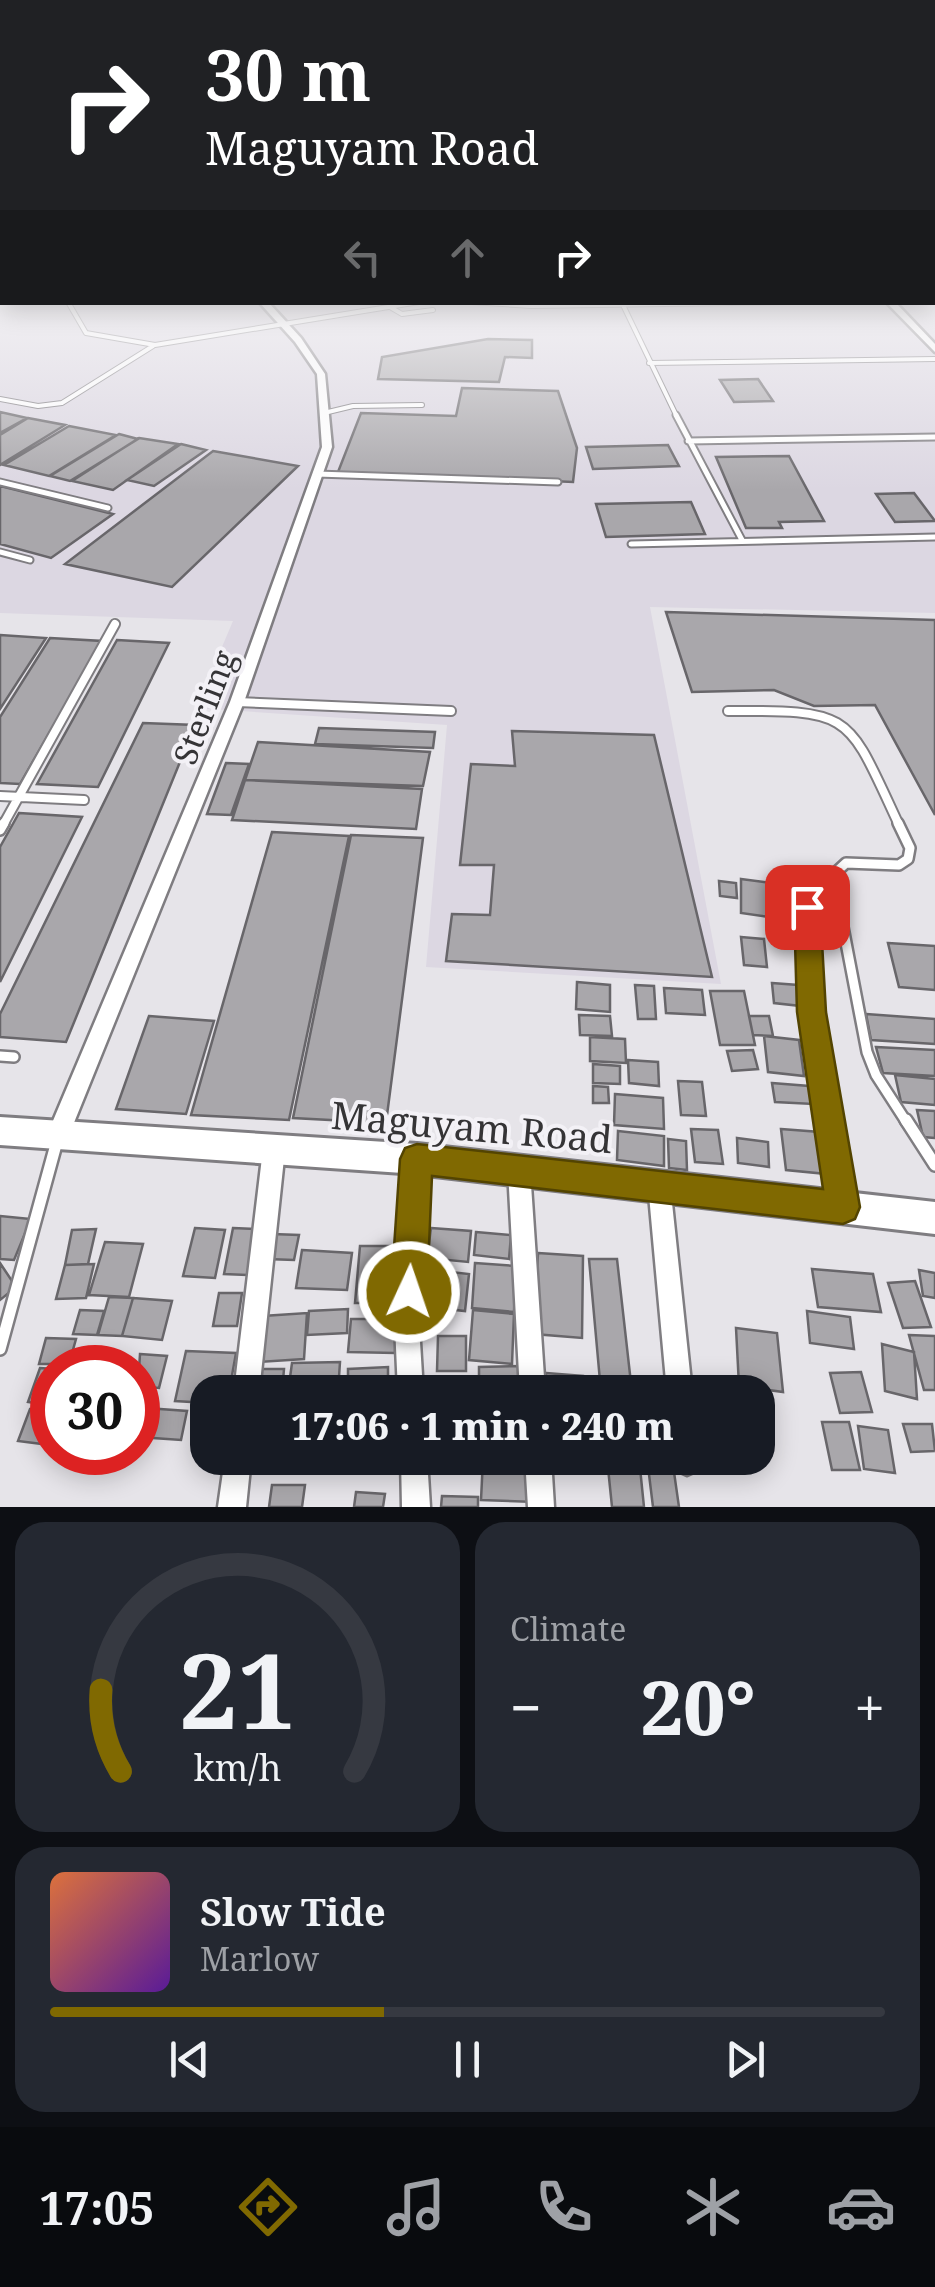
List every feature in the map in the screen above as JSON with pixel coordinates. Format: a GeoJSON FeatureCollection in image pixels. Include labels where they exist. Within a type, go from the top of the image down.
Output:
{"type":"FeatureCollection","features":[{"type":"Feature","properties":{"kind":"main road","name":"Maguyam Road"},"geometry":{"type":"LineString","coordinates":[[0,1130],[417,1159],[935,1218]]}},
{"type":"Feature","properties":{"kind":"street","name":"Sterling"},"geometry":{"type":"LineString","coordinates":[[58,1135],[237,702],[327,447],[321,374],[303,349]]}},
{"type":"Feature","properties":{"kind":"street"},"geometry":{"type":"LineString","coordinates":[[807,907],[812,1012],[843,1207]]}},
{"type":"Feature","properties":{"kind":"street"},"geometry":{"type":"LineString","coordinates":[[248,1375],[274,1148]]}},
{"type":"Feature","properties":{"kind":"street"},"geometry":{"type":"LineString","coordinates":[[409,1375],[407,1324],[417,1159]]}},
{"type":"Feature","properties":{"kind":"street"},"geometry":{"type":"LineString","coordinates":[[519,1170],[533,1375]]}},
{"type":"Feature","properties":{"kind":"street"},"geometry":{"type":"LineString","coordinates":[[658,1184],[678,1375]]}},
{"type":"Feature","properties":{"kind":"street"},"geometry":{"type":"LineString","coordinates":[[232,1507],[236,1475]]}},
{"type":"Feature","properties":{"kind":"street"},"geometry":{"type":"LineString","coordinates":[[415,1475],[416,1507]]}},
{"type":"Feature","properties":{"kind":"street"},"geometry":{"type":"LineString","coordinates":[[539,1475],[541,1507]]}},
{"type":"Feature","properties":{"kind":"lane"},"geometry":{"type":"LineString","coordinates":[[0,399],[38,406],[62,403],[147,349]]}},
{"type":"Feature","properties":{"kind":"lane"},"geometry":{"type":"LineString","coordinates":[[643,349],[742,540]]}},
{"type":"Feature","properties":{"kind":"lane"},"geometry":{"type":"LineString","coordinates":[[649,363],[935,359]]}},
{"type":"Feature","properties":{"kind":"lane"},"geometry":{"type":"LineString","coordinates":[[324,413],[354,406],[422,404]]}},
{"type":"Feature","properties":{"kind":"lane"},"geometry":{"type":"LineString","coordinates":[[688,441],[935,436]]}},
{"type":"Feature","properties":{"kind":"lane"},"geometry":{"type":"LineString","coordinates":[[317,474],[558,482]]}},
{"type":"Feature","properties":{"kind":"lane"},"geometry":{"type":"LineString","coordinates":[[0,482],[108,508]]}},
{"type":"Feature","properties":{"kind":"lane"},"geometry":{"type":"LineString","coordinates":[[630,544],[935,537]]}},
{"type":"Feature","properties":{"kind":"lane"},"geometry":{"type":"LineString","coordinates":[[0,552],[30,560]]}},
{"type":"Feature","properties":{"kind":"lane"},"geometry":{"type":"LineString","coordinates":[[0,830],[115,624]]}},
{"type":"Feature","properties":{"kind":"lane"},"geometry":{"type":"LineString","coordinates":[[237,702],[451,711]]}},
{"type":"Feature","properties":{"kind":"lane"},"geometry":{"type":"LineString","coordinates":[[728,712],[816,712],[847,725],[858,738],[910,848],[908,859],[899,865],[846,864],[833,874],[867,1052],[876,1075],[935,1165]]}},
{"type":"Feature","properties":{"kind":"lane"},"geometry":{"type":"LineString","coordinates":[[0,796],[84,800]]}},
{"type":"Feature","properties":{"kind":"lane"},"geometry":{"type":"LineString","coordinates":[[0,1056],[14,1057]]}},
{"type":"Feature","properties":{"kind":"lane"},"geometry":{"type":"LineString","coordinates":[[0,1349],[58,1135]]}},
{"type":"Feature","properties":{"kind":"shaded area"},"geometry":{"type":"Polygon","coordinates":[[[0,349],[935,349],[935,613],[650,607],[721,984],[426,967],[447,725],[196,708],[233,621],[0,613],[0,349]]]}},
{"type":"Feature","properties":{"kind":"building"},"geometry":{"type":"Polygon","coordinates":[[[427,349],[532,349],[532,358],[505,357],[499,382],[378,379],[382,357],[427,349]]]}},
{"type":"Feature","properties":{"kind":"building"},"geometry":{"type":"Polygon","coordinates":[[[758,379],[773,401],[734,402],[720,380],[758,379]]]}},
{"type":"Feature","properties":{"kind":"building"},"geometry":{"type":"Polygon","coordinates":[[[462,388],[558,391],[577,448],[573,482],[338,472],[361,413],[456,416],[462,388]]]}},
{"type":"Feature","properties":{"kind":"building"},"geometry":{"type":"Polygon","coordinates":[[[0,412],[27,418],[0,433],[0,412]]]}},
{"type":"Feature","properties":{"kind":"building"},"geometry":{"type":"Polygon","coordinates":[[[28,418],[65,425],[0,465],[0,435],[28,418]]]}},
{"type":"Feature","properties":{"kind":"building"},"geometry":{"type":"Polygon","coordinates":[[[69,426],[116,435],[49,476],[4,465],[69,426]]]}},
{"type":"Feature","properties":{"kind":"building"},"geometry":{"type":"Polygon","coordinates":[[[119,434],[138,439],[70,481],[50,476],[119,434]]]}},
{"type":"Feature","properties":{"kind":"building"},"geometry":{"type":"Polygon","coordinates":[[[139,438],[178,444],[113,490],[72,481],[139,438]]]}},
{"type":"Feature","properties":{"kind":"building"},"geometry":{"type":"Polygon","coordinates":[[[181,444],[206,450],[154,486],[127,480],[181,444]]]}},
{"type":"Feature","properties":{"kind":"building"},"geometry":{"type":"Polygon","coordinates":[[[668,445],[679,466],[593,469],[586,447],[668,445]]]}},
{"type":"Feature","properties":{"kind":"building"},"geometry":{"type":"Polygon","coordinates":[[[213,451],[298,466],[172,587],[65,564],[213,451]]]}},
{"type":"Feature","properties":{"kind":"building"},"geometry":{"type":"Polygon","coordinates":[[[789,456],[824,521],[779,522],[782,528],[746,528],[716,457],[789,456]]]}},
{"type":"Feature","properties":{"kind":"building"},"geometry":{"type":"Polygon","coordinates":[[[0,486],[113,514],[51,558],[0,544],[0,486]]]}},
{"type":"Feature","properties":{"kind":"building"},"geometry":{"type":"Polygon","coordinates":[[[914,493],[935,521],[895,522],[876,494],[914,493]]]}},
{"type":"Feature","properties":{"kind":"building"},"geometry":{"type":"Polygon","coordinates":[[[691,502],[705,534],[606,537],[596,504],[691,502]]]}},
{"type":"Feature","properties":{"kind":"building"},"geometry":{"type":"Polygon","coordinates":[[[666,612],[935,620],[935,815],[875,705],[814,706],[774,690],[692,692],[666,612]]]}},
{"type":"Feature","properties":{"kind":"building"},"geometry":{"type":"Polygon","coordinates":[[[0,635],[46,638],[0,709],[0,635]]]}},
{"type":"Feature","properties":{"kind":"building"},"geometry":{"type":"Polygon","coordinates":[[[50,638],[102,641],[20,784],[0,783],[0,717],[50,638]]]}},
{"type":"Feature","properties":{"kind":"building"},"geometry":{"type":"Polygon","coordinates":[[[117,640],[169,643],[98,787],[37,784],[117,640]]]}},
{"type":"Feature","properties":{"kind":"building"},"geometry":{"type":"Polygon","coordinates":[[[143,723],[195,725],[66,1042],[0,1037],[0,1014],[143,723]]]}},
{"type":"Feature","properties":{"kind":"building"},"geometry":{"type":"Polygon","coordinates":[[[319,728],[435,732],[433,748],[315,744],[319,728]]]}},
{"type":"Feature","properties":{"kind":"building"},"geometry":{"type":"Polygon","coordinates":[[[512,731],[654,735],[712,977],[446,961],[452,914],[490,915],[494,865],[460,865],[471,764],[515,766],[512,731]]]}},
{"type":"Feature","properties":{"kind":"building"},"geometry":{"type":"Polygon","coordinates":[[[258,742],[430,752],[423,786],[245,780],[258,742]]]}},
{"type":"Feature","properties":{"kind":"building"},"geometry":{"type":"Polygon","coordinates":[[[226,763],[249,764],[231,815],[207,814],[226,763]]]}},
{"type":"Feature","properties":{"kind":"building"},"geometry":{"type":"Polygon","coordinates":[[[245,780],[422,789],[416,829],[232,820],[245,780]]]}},
{"type":"Feature","properties":{"kind":"building"},"geometry":{"type":"Polygon","coordinates":[[[19,813],[82,817],[0,982],[0,847],[19,813]]]}},
{"type":"Feature","properties":{"kind":"building"},"geometry":{"type":"Polygon","coordinates":[[[272,832],[349,836],[289,1120],[191,1115],[272,832]]]}},
{"type":"Feature","properties":{"kind":"building"},"geometry":{"type":"Polygon","coordinates":[[[351,835],[423,838],[386,1123],[293,1118],[351,835]]]}},
{"type":"Feature","properties":{"kind":"building"},"geometry":{"type":"Polygon","coordinates":[[[741,879],[794,886],[796,921],[741,913],[741,879]]]}},
{"type":"Feature","properties":{"kind":"building"},"geometry":{"type":"Polygon","coordinates":[[[719,881],[736,883],[737,898],[720,896],[719,881]]]}},
{"type":"Feature","properties":{"kind":"building"},"geometry":{"type":"Polygon","coordinates":[[[741,937],[764,939],[767,967],[744,965],[741,937]]]}},
{"type":"Feature","properties":{"kind":"building"},"geometry":{"type":"Polygon","coordinates":[[[888,943],[935,946],[935,990],[899,987],[888,943]]]}},
{"type":"Feature","properties":{"kind":"building"},"geometry":{"type":"Polygon","coordinates":[[[577,982],[610,985],[610,1012],[576,1009],[577,982]]]}},
{"type":"Feature","properties":{"kind":"building"},"geometry":{"type":"Polygon","coordinates":[[[772,983],[798,985],[801,1006],[774,1003],[772,983]]]}},
{"type":"Feature","properties":{"kind":"building"},"geometry":{"type":"Polygon","coordinates":[[[635,985],[654,986],[656,1019],[638,1019],[635,985]]]}},
{"type":"Feature","properties":{"kind":"building"},"geometry":{"type":"Polygon","coordinates":[[[664,988],[702,990],[705,1015],[666,1013],[664,988]]]}},
{"type":"Feature","properties":{"kind":"building"},"geometry":{"type":"Polygon","coordinates":[[[710,991],[744,991],[755,1045],[720,1045],[710,991]]]}},
{"type":"Feature","properties":{"kind":"building"},"geometry":{"type":"Polygon","coordinates":[[[866,1014],[935,1019],[935,1044],[871,1040],[866,1014]]]}},
{"type":"Feature","properties":{"kind":"building"},"geometry":{"type":"Polygon","coordinates":[[[579,1015],[610,1016],[612,1036],[580,1035],[579,1015]]]}},
{"type":"Feature","properties":{"kind":"building"},"geometry":{"type":"Polygon","coordinates":[[[149,1016],[214,1021],[186,1114],[116,1109],[149,1016]]]}},
{"type":"Feature","properties":{"kind":"building"},"geometry":{"type":"Polygon","coordinates":[[[749,1016],[769,1016],[773,1036],[753,1035],[749,1016]]]}},
{"type":"Feature","properties":{"kind":"building"},"geometry":{"type":"Polygon","coordinates":[[[764,1036],[799,1040],[804,1076],[768,1072],[764,1036]]]}},
{"type":"Feature","properties":{"kind":"building"},"geometry":{"type":"Polygon","coordinates":[[[590,1037],[625,1039],[626,1063],[590,1061],[590,1037]]]}},
{"type":"Feature","properties":{"kind":"building"},"geometry":{"type":"Polygon","coordinates":[[[876,1047],[935,1050],[935,1076],[883,1073],[876,1047]]]}},
{"type":"Feature","properties":{"kind":"building"},"geometry":{"type":"Polygon","coordinates":[[[753,1050],[758,1069],[732,1071],[727,1051],[753,1050]]]}},
{"type":"Feature","properties":{"kind":"building"},"geometry":{"type":"Polygon","coordinates":[[[628,1060],[658,1062],[659,1086],[629,1083],[628,1060]]]}},
{"type":"Feature","properties":{"kind":"building"},"geometry":{"type":"Polygon","coordinates":[[[593,1064],[620,1066],[620,1084],[593,1083],[593,1064]]]}},
{"type":"Feature","properties":{"kind":"building"},"geometry":{"type":"Polygon","coordinates":[[[895,1075],[935,1079],[935,1105],[901,1102],[895,1075]]]}},
{"type":"Feature","properties":{"kind":"building"},"geometry":{"type":"Polygon","coordinates":[[[678,1081],[702,1082],[706,1116],[681,1115],[678,1081]]]}},
{"type":"Feature","properties":{"kind":"building"},"geometry":{"type":"Polygon","coordinates":[[[772,1083],[809,1086],[813,1104],[775,1102],[772,1083]]]}},
{"type":"Feature","properties":{"kind":"building"},"geometry":{"type":"Polygon","coordinates":[[[593,1086],[608,1087],[609,1103],[593,1103],[593,1086]]]}},
{"type":"Feature","properties":{"kind":"building"},"geometry":{"type":"Polygon","coordinates":[[[615,1094],[663,1098],[664,1129],[614,1125],[615,1094]]]}},
{"type":"Feature","properties":{"kind":"building"},"geometry":{"type":"Polygon","coordinates":[[[917,1110],[935,1111],[935,1138],[923,1137],[917,1110]]]}},
{"type":"Feature","properties":{"kind":"building"},"geometry":{"type":"Polygon","coordinates":[[[691,1129],[718,1130],[723,1164],[695,1162],[691,1129]]]}},
{"type":"Feature","properties":{"kind":"building"},"geometry":{"type":"Polygon","coordinates":[[[781,1129],[820,1132],[827,1174],[786,1170],[781,1129]]]}},
{"type":"Feature","properties":{"kind":"building"},"geometry":{"type":"Polygon","coordinates":[[[618,1131],[664,1136],[664,1166],[617,1160],[618,1131]]]}},
{"type":"Feature","properties":{"kind":"building"},"geometry":{"type":"Polygon","coordinates":[[[737,1138],[768,1142],[769,1167],[738,1163],[737,1138]]]}},
{"type":"Feature","properties":{"kind":"building"},"geometry":{"type":"Polygon","coordinates":[[[668,1139],[686,1141],[687,1170],[669,1168],[668,1139]]]}},
{"type":"Feature","properties":{"kind":"building"},"geometry":{"type":"Polygon","coordinates":[[[0,1216],[31,1219],[14,1260],[0,1259],[0,1216]]]}},
{"type":"Feature","properties":{"kind":"building"},"geometry":{"type":"Polygon","coordinates":[[[195,1228],[225,1230],[215,1278],[183,1276],[195,1228]]]}},
{"type":"Feature","properties":{"kind":"building"},"geometry":{"type":"Polygon","coordinates":[[[233,1228],[255,1229],[247,1275],[224,1274],[233,1228]]]}},
{"type":"Feature","properties":{"kind":"building"},"geometry":{"type":"Polygon","coordinates":[[[431,1228],[471,1231],[468,1262],[427,1258],[431,1228]]]}},
{"type":"Feature","properties":{"kind":"building"},"geometry":{"type":"Polygon","coordinates":[[[96,1229],[88,1264],[65,1265],[72,1230],[96,1229]]]}},
{"type":"Feature","properties":{"kind":"building"},"geometry":{"type":"Polygon","coordinates":[[[476,1232],[511,1235],[509,1259],[474,1255],[476,1232]]]}},
{"type":"Feature","properties":{"kind":"building"},"geometry":{"type":"Polygon","coordinates":[[[272,1234],[299,1235],[294,1260],[267,1259],[272,1234]]]}},
{"type":"Feature","properties":{"kind":"building"},"geometry":{"type":"Polygon","coordinates":[[[105,1242],[143,1244],[129,1297],[89,1295],[105,1242]]]}},
{"type":"Feature","properties":{"kind":"building"},"geometry":{"type":"Polygon","coordinates":[[[360,1246],[404,1246],[401,1303],[355,1303],[360,1246]]]}},
{"type":"Feature","properties":{"kind":"building"},"geometry":{"type":"Polygon","coordinates":[[[302,1250],[352,1253],[347,1290],[296,1288],[302,1250]]]}},
{"type":"Feature","properties":{"kind":"building"},"geometry":{"type":"Polygon","coordinates":[[[538,1253],[583,1256],[582,1338],[534,1334],[538,1253]]]}},
{"type":"Feature","properties":{"kind":"building"},"geometry":{"type":"Polygon","coordinates":[[[589,1259],[617,1259],[630,1375],[599,1375],[589,1259]]]}},
{"type":"Feature","properties":{"kind":"building"},"geometry":{"type":"Polygon","coordinates":[[[0,1263],[16,1287],[0,1300],[0,1263]]]}},
{"type":"Feature","properties":{"kind":"building"},"geometry":{"type":"Polygon","coordinates":[[[475,1263],[516,1266],[514,1312],[472,1308],[475,1263]]]}},
{"type":"Feature","properties":{"kind":"building"},"geometry":{"type":"Polygon","coordinates":[[[94,1264],[86,1298],[56,1299],[65,1265],[94,1264]]]}},
{"type":"Feature","properties":{"kind":"building"},"geometry":{"type":"Polygon","coordinates":[[[415,1268],[469,1274],[465,1311],[410,1305],[415,1268]]]}},
{"type":"Feature","properties":{"kind":"building"},"geometry":{"type":"Polygon","coordinates":[[[812,1269],[873,1274],[881,1312],[818,1307],[812,1269]]]}},
{"type":"Feature","properties":{"kind":"building"},"geometry":{"type":"Polygon","coordinates":[[[919,1270],[935,1273],[935,1298],[923,1296],[919,1270]]]}},
{"type":"Feature","properties":{"kind":"building"},"geometry":{"type":"Polygon","coordinates":[[[915,1281],[931,1327],[903,1328],[888,1283],[915,1281]]]}},
{"type":"Feature","properties":{"kind":"building"},"geometry":{"type":"Polygon","coordinates":[[[219,1293],[242,1293],[237,1326],[213,1326],[219,1293]]]}},
{"type":"Feature","properties":{"kind":"building"},"geometry":{"type":"Polygon","coordinates":[[[109,1297],[133,1298],[122,1336],[98,1335],[109,1297]]]}},
{"type":"Feature","properties":{"kind":"building"},"geometry":{"type":"Polygon","coordinates":[[[133,1298],[172,1301],[162,1340],[122,1336],[133,1298]]]}},
{"type":"Feature","properties":{"kind":"building"},"geometry":{"type":"Polygon","coordinates":[[[348,1309],[347,1333],[307,1335],[309,1311],[348,1309]]]}},
{"type":"Feature","properties":{"kind":"building"},"geometry":{"type":"Polygon","coordinates":[[[80,1310],[104,1311],[97,1335],[73,1334],[80,1310]]]}},
{"type":"Feature","properties":{"kind":"building"},"geometry":{"type":"Polygon","coordinates":[[[473,1310],[514,1314],[512,1364],[469,1360],[473,1310]]]}},
{"type":"Feature","properties":{"kind":"building"},"geometry":{"type":"Polygon","coordinates":[[[807,1311],[850,1317],[854,1349],[810,1343],[807,1311]]]}},
{"type":"Feature","properties":{"kind":"building"},"geometry":{"type":"Polygon","coordinates":[[[307,1313],[304,1359],[259,1362],[263,1316],[307,1313]]]}},
{"type":"Feature","properties":{"kind":"building"},"geometry":{"type":"Polygon","coordinates":[[[351,1319],[396,1319],[395,1353],[348,1352],[351,1319]]]}},
{"type":"Feature","properties":{"kind":"building"},"geometry":{"type":"Polygon","coordinates":[[[736,1328],[777,1333],[783,1392],[775,1391],[775,1375],[738,1375],[736,1328]]]}},
{"type":"Feature","properties":{"kind":"building"},"geometry":{"type":"Polygon","coordinates":[[[909,1335],[935,1336],[935,1390],[924,1390],[909,1335]]]}},
{"type":"Feature","properties":{"kind":"building"},"geometry":{"type":"Polygon","coordinates":[[[438,1336],[466,1336],[466,1371],[437,1371],[438,1336]]]}},
{"type":"Feature","properties":{"kind":"building"},"geometry":{"type":"Polygon","coordinates":[[[46,1338],[76,1339],[74,1345],[44,1345],[46,1338]]]}},
{"type":"Feature","properties":{"kind":"building"},"geometry":{"type":"Polygon","coordinates":[[[882,1344],[914,1352],[917,1399],[885,1391],[882,1344]]]}},
{"type":"Feature","properties":{"kind":"building"},"geometry":{"type":"Polygon","coordinates":[[[186,1351],[236,1353],[232,1375],[190,1375],[190,1402],[175,1401],[186,1351]]]}},
{"type":"Feature","properties":{"kind":"building"},"geometry":{"type":"Polygon","coordinates":[[[160,1355],[167,1356],[160,1384],[160,1355]]]}},
{"type":"Feature","properties":{"kind":"building"},"geometry":{"type":"Polygon","coordinates":[[[340,1362],[339,1375],[290,1375],[292,1363],[340,1362]]]}},
{"type":"Feature","properties":{"kind":"building"},"geometry":{"type":"Polygon","coordinates":[[[521,1366],[522,1375],[479,1375],[479,1367],[521,1366]]]}},
{"type":"Feature","properties":{"kind":"building"},"geometry":{"type":"Polygon","coordinates":[[[388,1367],[388,1375],[348,1375],[348,1369],[388,1367]]]}},
{"type":"Feature","properties":{"kind":"building"},"geometry":{"type":"Polygon","coordinates":[[[259,1369],[284,1369],[283,1375],[258,1375],[259,1369]]]}},
{"type":"Feature","properties":{"kind":"building"},"geometry":{"type":"Polygon","coordinates":[[[861,1372],[872,1412],[840,1413],[830,1373],[861,1372]]]}},
{"type":"Feature","properties":{"kind":"building"},"geometry":{"type":"Polygon","coordinates":[[[30,1409],[30,1442],[18,1441],[30,1409]]]}},
{"type":"Feature","properties":{"kind":"building"},"geometry":{"type":"Polygon","coordinates":[[[160,1409],[187,1411],[181,1440],[160,1438],[160,1409]]]}},
{"type":"Feature","properties":{"kind":"building"},"geometry":{"type":"Polygon","coordinates":[[[822,1422],[849,1422],[860,1470],[832,1470],[822,1422]]]}},
{"type":"Feature","properties":{"kind":"building"},"geometry":{"type":"Polygon","coordinates":[[[903,1424],[932,1424],[935,1451],[911,1452],[903,1424]]]}},
{"type":"Feature","properties":{"kind":"building"},"geometry":{"type":"Polygon","coordinates":[[[858,1426],[888,1430],[895,1473],[864,1469],[858,1426]]]}},
{"type":"Feature","properties":{"kind":"building"},"geometry":{"type":"Polygon","coordinates":[[[482,1475],[535,1475],[535,1502],[481,1500],[482,1475]]]}},
{"type":"Feature","properties":{"kind":"building"},"geometry":{"type":"Polygon","coordinates":[[[609,1475],[641,1475],[644,1507],[612,1507],[609,1475]]]}},
{"type":"Feature","properties":{"kind":"building"},"geometry":{"type":"Polygon","coordinates":[[[649,1475],[674,1475],[679,1507],[653,1507],[649,1475]]]}},
{"type":"Feature","properties":{"kind":"building"},"geometry":{"type":"Polygon","coordinates":[[[272,1485],[305,1485],[302,1507],[269,1507],[272,1485]]]}},
{"type":"Feature","properties":{"kind":"building"},"geometry":{"type":"Polygon","coordinates":[[[356,1492],[385,1494],[383,1507],[354,1507],[356,1492]]]}},
{"type":"Feature","properties":{"kind":"building"},"geometry":{"type":"Polygon","coordinates":[[[442,1496],[478,1497],[478,1507],[441,1507],[442,1496]]]}},
{"type":"Feature","properties":{"kind":"route"},"geometry":{"type":"LineString","coordinates":[[409,1292],[417,1159],[843,1207],[812,1012],[807,907]]}}]}
